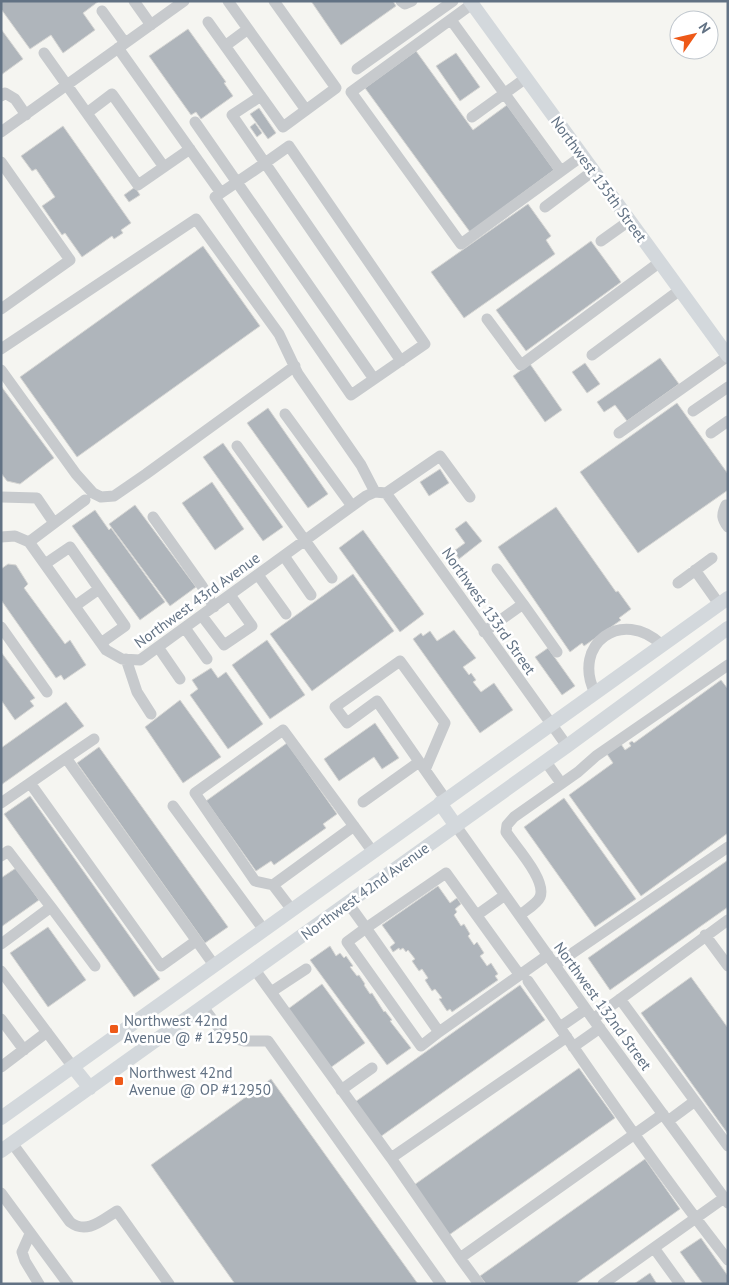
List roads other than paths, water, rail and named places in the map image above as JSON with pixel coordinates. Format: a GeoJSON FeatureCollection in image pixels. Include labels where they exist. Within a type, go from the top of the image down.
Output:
{"type":"FeatureCollection","features":[{"type":"Feature","properties":{"kind":"main road","name":"Northwest 135th Street"},"geometry":{"type":"LineString","coordinates":[[471,3],[728,356]]}},
{"type":"Feature","properties":{"kind":"main road","name":"Northwest 42nd Avenue"},"geometry":{"type":"LineString","coordinates":[[1,1118],[723,601]]}},
{"type":"Feature","properties":{"kind":"main road","name":"Northwest 42nd Avenue"},"geometry":{"type":"LineString","coordinates":[[7,1147],[546,762],[728,628]]}},
{"type":"Feature","properties":{"kind":"main road"},"geometry":{"type":"LineString","coordinates":[[443,802],[456,826]]}},
{"type":"Feature","properties":{"kind":"main road"},"geometry":{"type":"LineString","coordinates":[[73,1067],[90,1088]]}},
{"type":"Feature","properties":{"kind":"street"},"geometry":{"type":"LineString","coordinates":[[134,1],[151,25]]}},
{"type":"Feature","properties":{"kind":"street"},"geometry":{"type":"LineString","coordinates":[[1,132],[184,1]]}},
{"type":"Feature","properties":{"kind":"street"},"geometry":{"type":"LineString","coordinates":[[228,1],[306,110]]}},
{"type":"Feature","properties":{"kind":"street"},"geometry":{"type":"LineString","coordinates":[[208,22],[283,127],[336,88],[274,1]]}},
{"type":"Feature","properties":{"kind":"street"},"geometry":{"type":"LineString","coordinates":[[401,1],[405,4],[412,1]]}},
{"type":"Feature","properties":{"kind":"street"},"geometry":{"type":"LineString","coordinates":[[357,69],[453,1]]}},
{"type":"Feature","properties":{"kind":"street"},"geometry":{"type":"LineString","coordinates":[[471,3],[451,20],[351,92],[368,116],[461,244],[582,156]]}},
{"type":"Feature","properties":{"kind":"street"},"geometry":{"type":"LineString","coordinates":[[102,11],[122,46],[221,193]]}},
{"type":"Feature","properties":{"kind":"street"},"geometry":{"type":"LineString","coordinates":[[451,20],[561,172]]}},
{"type":"Feature","properties":{"kind":"street"},"geometry":{"type":"LineString","coordinates":[[225,46],[248,29]]}},
{"type":"Feature","properties":{"kind":"street"},"geometry":{"type":"LineString","coordinates":[[44,53],[138,186],[190,149]]}},
{"type":"Feature","properties":{"kind":"street"},"geometry":{"type":"LineString","coordinates":[[472,117],[526,78]]}},
{"type":"Feature","properties":{"kind":"street"},"geometry":{"type":"LineString","coordinates":[[1,96],[6,93],[16,99],[26,114]]}},
{"type":"Feature","properties":{"kind":"street"},"geometry":{"type":"LineString","coordinates":[[86,113],[112,94],[164,167]]}},
{"type":"Feature","properties":{"kind":"street"},"geometry":{"type":"LineString","coordinates":[[261,96],[232,115],[401,361]]}},
{"type":"Feature","properties":{"kind":"street"},"geometry":{"type":"LineString","coordinates":[[195,122],[374,379]]}},
{"type":"Feature","properties":{"kind":"street"},"geometry":{"type":"LineString","coordinates":[[289,146],[425,344],[351,395],[215,197],[237,182],[289,146]]}},
{"type":"Feature","properties":{"kind":"street"},"geometry":{"type":"LineString","coordinates":[[1,162],[5,177],[70,260],[1,309]]}},
{"type":"Feature","properties":{"kind":"street"},"geometry":{"type":"LineString","coordinates":[[545,207],[593,171]]}},
{"type":"Feature","properties":{"kind":"street","name":"Northwest 133rd Street"},"geometry":{"type":"LineString","coordinates":[[1,349],[196,219],[279,334],[298,374],[361,466],[567,746]]}},
{"type":"Feature","properties":{"kind":"street"},"geometry":{"type":"LineString","coordinates":[[601,241],[629,221]]}},
{"type":"Feature","properties":{"kind":"street"},"geometry":{"type":"LineString","coordinates":[[487,319],[521,365],[660,262]]}},
{"type":"Feature","properties":{"kind":"street"},"geometry":{"type":"LineString","coordinates":[[592,355],[680,290]]}},
{"type":"Feature","properties":{"kind":"street"},"geometry":{"type":"LineString","coordinates":[[619,432],[728,356]]}},
{"type":"Feature","properties":{"kind":"street"},"geometry":{"type":"LineString","coordinates":[[1,370],[76,474],[93,493],[101,498],[114,496],[295,366]]}},
{"type":"Feature","properties":{"kind":"street"},"geometry":{"type":"LineString","coordinates":[[694,411],[728,387]]}},
{"type":"Feature","properties":{"kind":"street"},"geometry":{"type":"LineString","coordinates":[[285,414],[352,506]]}},
{"type":"Feature","properties":{"kind":"street"},"geometry":{"type":"LineString","coordinates":[[711,433],[728,421]]}},
{"type":"Feature","properties":{"kind":"street"},"geometry":{"type":"LineString","coordinates":[[237,446],[332,578]]}},
{"type":"Feature","properties":{"kind":"street","name":"Northwest 43rd Avenue"},"geometry":{"type":"LineString","coordinates":[[29,542],[106,650],[122,659],[140,660],[366,496],[381,492],[440,456],[470,497]]}},
{"type":"Feature","properties":{"kind":"street"},"geometry":{"type":"LineString","coordinates":[[1,497],[37,498],[54,523]]}},
{"type":"Feature","properties":{"kind":"street"},"geometry":{"type":"LineString","coordinates":[[1,537],[15,536],[29,542],[84,500]]}},
{"type":"Feature","properties":{"kind":"street"},"geometry":{"type":"LineString","coordinates":[[727,506],[722,514],[723,520],[728,527]]}},
{"type":"Feature","properties":{"kind":"street"},"geometry":{"type":"LineString","coordinates":[[153,517],[214,607]]}},
{"type":"Feature","properties":{"kind":"street"},"geometry":{"type":"LineString","coordinates":[[45,564],[70,547],[125,626],[101,643]]}},
{"type":"Feature","properties":{"kind":"street"},"geometry":{"type":"LineString","coordinates":[[284,556],[312,595]]}},
{"type":"Feature","properties":{"kind":"street"},"geometry":{"type":"LineString","coordinates":[[678,583],[712,558]]}},
{"type":"Feature","properties":{"kind":"street"},"geometry":{"type":"LineString","coordinates":[[497,569],[557,652]]}},
{"type":"Feature","properties":{"kind":"street"},"geometry":{"type":"LineString","coordinates":[[695,570],[723,601]]}},
{"type":"Feature","properties":{"kind":"street"},"geometry":{"type":"LineString","coordinates":[[258,575],[286,614]]}},
{"type":"Feature","properties":{"kind":"street"},"geometry":{"type":"LineString","coordinates":[[75,606],[99,589]]}},
{"type":"Feature","properties":{"kind":"street"},"geometry":{"type":"LineString","coordinates":[[202,616],[224,645],[252,626],[230,595]]}},
{"type":"Feature","properties":{"kind":"street"},"geometry":{"type":"LineString","coordinates":[[484,632],[523,604]]}},
{"type":"Feature","properties":{"kind":"street"},"geometry":{"type":"LineString","coordinates":[[1,627],[47,692]]}},
{"type":"Feature","properties":{"kind":"street"},"geometry":{"type":"LineString","coordinates":[[185,628],[207,659]]}},
{"type":"Feature","properties":{"kind":"street"},"geometry":{"type":"LineString","coordinates":[[595,693],[589,682],[588,669],[596,645],[605,636],[616,630],[629,628],[641,630],[653,636],[662,645]]}},
{"type":"Feature","properties":{"kind":"street"},"geometry":{"type":"LineString","coordinates":[[158,647],[180,679]]}},
{"type":"Feature","properties":{"kind":"street"},"geometry":{"type":"LineString","coordinates":[[126,659],[137,692],[151,714]]}},
{"type":"Feature","properties":{"kind":"street"},"geometry":{"type":"LineString","coordinates":[[364,802],[422,766],[445,723],[400,661],[335,707],[347,723],[377,701],[422,766],[443,802]]}},
{"type":"Feature","properties":{"kind":"street"},"geometry":{"type":"LineString","coordinates":[[520,915],[540,898],[542,889],[538,878],[506,832],[507,824],[642,722],[728,665]]}},
{"type":"Feature","properties":{"kind":"street"},"geometry":{"type":"LineString","coordinates":[[292,910],[273,885],[255,881],[195,793],[283,730],[373,852]]}},
{"type":"Feature","properties":{"kind":"street"},"geometry":{"type":"LineString","coordinates":[[1,804],[94,739]]}},
{"type":"Feature","properties":{"kind":"street"},"geometry":{"type":"LineString","coordinates":[[66,758],[214,965]]}},
{"type":"Feature","properties":{"kind":"street"},"geometry":{"type":"LineString","coordinates":[[546,762],[562,783]]}},
{"type":"Feature","properties":{"kind":"street"},"geometry":{"type":"LineString","coordinates":[[30,784],[161,966],[196,940]]}},
{"type":"Feature","properties":{"kind":"street"},"geometry":{"type":"LineString","coordinates":[[173,806],[264,930]]}},
{"type":"Feature","properties":{"kind":"street"},"geometry":{"type":"LineString","coordinates":[[273,885],[354,826]]}},
{"type":"Feature","properties":{"kind":"street","name":"Northwest 132nd Street"},"geometry":{"type":"LineString","coordinates":[[456,826],[586,1009],[726,1200]]}},
{"type":"Feature","properties":{"kind":"street"},"geometry":{"type":"LineString","coordinates":[[555,965],[728,847]]}},
{"type":"Feature","properties":{"kind":"street"},"geometry":{"type":"LineString","coordinates":[[1,856],[8,851],[95,966]]}},
{"type":"Feature","properties":{"kind":"street"},"geometry":{"type":"LineString","coordinates":[[548,955],[524,978],[439,1032],[421,1046],[347,942],[446,873],[477,916],[524,978],[560,1027],[695,1219],[728,1260]]}},
{"type":"Feature","properties":{"kind":"street"},"geometry":{"type":"LineString","coordinates":[[477,916],[505,895]]}},
{"type":"Feature","properties":{"kind":"street"},"geometry":{"type":"LineString","coordinates":[[348,903],[439,1032]]}},
{"type":"Feature","properties":{"kind":"street"},"geometry":{"type":"LineString","coordinates":[[1,944],[51,907]]}},
{"type":"Feature","properties":{"kind":"street"},"geometry":{"type":"LineString","coordinates":[[391,1158],[597,1023],[620,999],[728,920]]}},
{"type":"Feature","properties":{"kind":"street"},"geometry":{"type":"LineString","coordinates":[[705,936],[728,966]]}},
{"type":"Feature","properties":{"kind":"street"},"geometry":{"type":"LineString","coordinates":[[271,992],[306,969]]}},
{"type":"Feature","properties":{"kind":"street"},"geometry":{"type":"LineString","coordinates":[[255,970],[391,1158],[479,1284]]}},
{"type":"Feature","properties":{"kind":"street"},"geometry":{"type":"LineString","coordinates":[[1,971],[73,1067]]}},
{"type":"Feature","properties":{"kind":"street"},"geometry":{"type":"LineString","coordinates":[[620,999],[728,1146]]}},
{"type":"Feature","properties":{"kind":"street"},"geometry":{"type":"LineString","coordinates":[[203,1007],[226,1036],[244,1041],[268,1041],[441,1284]]}},
{"type":"Feature","properties":{"kind":"street"},"geometry":{"type":"LineString","coordinates":[[560,1027],[586,1009]]}},
{"type":"Feature","properties":{"kind":"street"},"geometry":{"type":"LineString","coordinates":[[1,1018],[24,1050]]}},
{"type":"Feature","properties":{"kind":"street"},"geometry":{"type":"LineString","coordinates":[[1,1067],[47,1032]]}},
{"type":"Feature","properties":{"kind":"street"},"geometry":{"type":"LineString","coordinates":[[342,1090],[372,1068]]}},
{"type":"Feature","properties":{"kind":"street"},"geometry":{"type":"LineString","coordinates":[[460,1258],[634,1134],[695,1102]]}},
{"type":"Feature","properties":{"kind":"street"},"geometry":{"type":"LineString","coordinates":[[7,1147],[77,1228],[89,1227],[117,1211],[169,1284]]}},
{"type":"Feature","properties":{"kind":"street"},"geometry":{"type":"LineString","coordinates":[[604,1284],[695,1219],[726,1200]]}},
{"type":"Feature","properties":{"kind":"street"},"geometry":{"type":"LineString","coordinates":[[3,1201],[43,1249],[68,1284]]}},
{"type":"Feature","properties":{"kind":"street"},"geometry":{"type":"LineString","coordinates":[[30,1234],[22,1252],[25,1261],[39,1284]]}},
{"type":"Feature","properties":{"kind":"street"},"geometry":{"type":"LineString","coordinates":[[654,1248],[680,1284]]}},
{"type":"Feature","properties":{"kind":"place","name":"Northwest 42nd Avenue @ # 12950"},"geometry":{"type":"Point","coordinates":[114,1029]}},
{"type":"Feature","properties":{"kind":"place","name":"Northwest 42nd Avenue @ OP #12950"},"geometry":{"type":"Point","coordinates":[119,1081]}}]}
